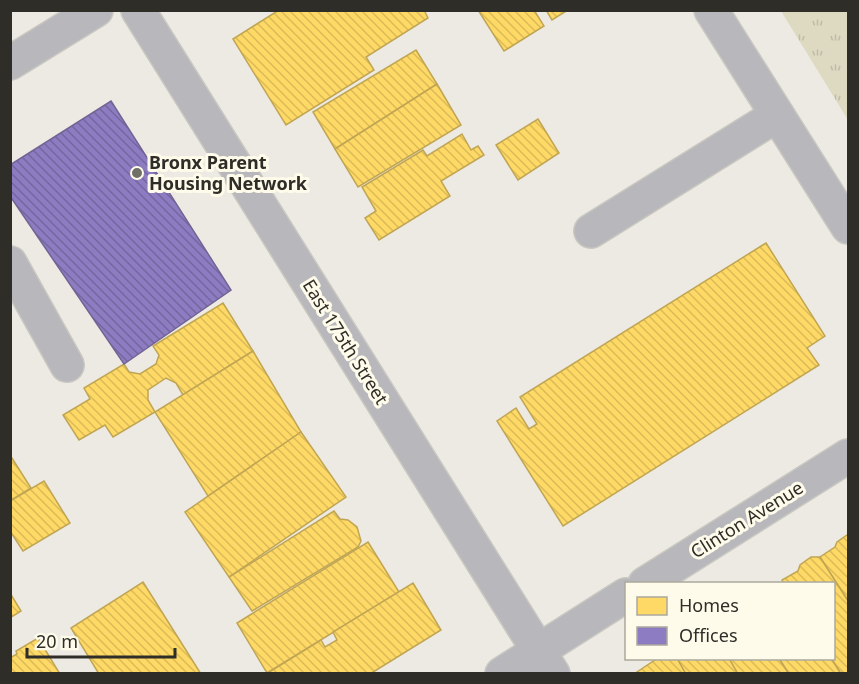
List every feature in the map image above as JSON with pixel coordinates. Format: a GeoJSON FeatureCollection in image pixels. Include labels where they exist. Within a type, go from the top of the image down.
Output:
{"type":"FeatureCollection","features":[{"type":"Feature","properties":{"kind":"street"},"geometry":{"type":"LineString","coordinates":[[10,63],[96,10]]}},
{"type":"Feature","properties":{"kind":"street","name":"East 175th Street"},"geometry":{"type":"LineString","coordinates":[[138,10],[546,662]]}},
{"type":"Feature","properties":{"kind":"street"},"geometry":{"type":"LineString","coordinates":[[711,10],[849,227]]}},
{"type":"Feature","properties":{"kind":"street"},"geometry":{"type":"LineString","coordinates":[[591,231],[777,115]]}},
{"type":"Feature","properties":{"kind":"street"},"geometry":{"type":"LineString","coordinates":[[10,263],[67,365]]}},
{"type":"Feature","properties":{"kind":"street","name":"Clinton Avenue"},"geometry":{"type":"LineString","coordinates":[[648,582],[849,456]]}},
{"type":"Feature","properties":{"kind":"street"},"geometry":{"type":"LineString","coordinates":[[502,674],[546,662],[625,598]]}},
{"type":"Feature","properties":{"kind":"green space"},"geometry":{"type":"Polygon","coordinates":[[[781,11],[848,11],[848,120],[781,11]]]}},
{"type":"Feature","properties":{"kind":"building: Homes"},"geometry":{"type":"Polygon","coordinates":[[[279,10],[424,10],[428,18],[366,57],[374,70],[286,125],[233,39],[279,10]]]}},
{"type":"Feature","properties":{"kind":"building: Homes"},"geometry":{"type":"Polygon","coordinates":[[[478,10],[534,10],[544,26],[504,51],[478,10]]]}},
{"type":"Feature","properties":{"kind":"building: Homes"},"geometry":{"type":"Polygon","coordinates":[[[546,10],[568,10],[552,20],[546,10]]]}},
{"type":"Feature","properties":{"kind":"building: Homes"},"geometry":{"type":"Polygon","coordinates":[[[416,50],[437,84],[335,149],[313,112],[416,50]]]}},
{"type":"Feature","properties":{"kind":"building: Homes"},"geometry":{"type":"Polygon","coordinates":[[[437,84],[461,125],[358,187],[335,149],[437,84]]]}},
{"type":"Feature","properties":{"kind":"building: Homes"},"geometry":{"type":"Polygon","coordinates":[[[538,119],[559,153],[518,180],[496,145],[538,119]]]}},
{"type":"Feature","properties":{"kind":"building: Homes"},"geometry":{"type":"Polygon","coordinates":[[[462,134],[471,150],[478,146],[484,155],[441,181],[450,196],[379,240],[365,218],[376,211],[362,187],[423,150],[427,156],[462,134]]]}},
{"type":"Feature","properties":{"kind":"building: Homes"},"geometry":{"type":"Polygon","coordinates":[[[766,243],[825,336],[807,348],[819,365],[563,526],[497,421],[516,408],[529,429],[537,424],[520,397],[766,243]]]}},
{"type":"Feature","properties":{"kind":"building: Homes"},"geometry":{"type":"Polygon","coordinates":[[[223,303],[253,351],[183,395],[176,383],[166,378],[148,390],[148,400],[155,412],[113,437],[105,425],[79,440],[63,415],[90,399],[84,388],[124,364],[129,372],[140,374],[156,364],[159,355],[153,346],[223,303]]]}},
{"type":"Feature","properties":{"kind":"building: Homes"},"geometry":{"type":"Polygon","coordinates":[[[253,351],[301,432],[208,496],[155,412],[253,351]]]}},
{"type":"Feature","properties":{"kind":"building: Homes"},"geometry":{"type":"Polygon","coordinates":[[[301,432],[346,497],[229,577],[185,512],[301,432]]]}},
{"type":"Feature","properties":{"kind":"building: Homes"},"geometry":{"type":"Polygon","coordinates":[[[10,455],[31,488],[10,501],[10,455]]]}},
{"type":"Feature","properties":{"kind":"building: Homes"},"geometry":{"type":"Polygon","coordinates":[[[44,481],[70,523],[23,551],[10,531],[10,501],[44,481]]]}},
{"type":"Feature","properties":{"kind":"building: Homes"},"geometry":{"type":"Polygon","coordinates":[[[334,511],[340,519],[348,520],[357,527],[361,541],[358,547],[252,611],[229,577],[334,511]]]}},
{"type":"Feature","properties":{"kind":"building: Homes"},"geometry":{"type":"Polygon","coordinates":[[[848,535],[848,601],[820,557],[848,535]]]}},
{"type":"Feature","properties":{"kind":"building: Homes"},"geometry":{"type":"Polygon","coordinates":[[[368,542],[399,592],[267,673],[237,623],[368,542]]]}},
{"type":"Feature","properties":{"kind":"building: Homes"},"geometry":{"type":"Polygon","coordinates":[[[811,557],[820,557],[848,601],[848,674],[841,674],[832,660],[835,660],[835,582],[783,582],[782,580],[798,571],[800,565],[811,557]]]}},
{"type":"Feature","properties":{"kind":"building: Homes"},"geometry":{"type":"Polygon","coordinates":[[[143,582],[201,674],[99,674],[71,628],[143,582]]]}},
{"type":"Feature","properties":{"kind":"building: Homes"},"geometry":{"type":"Polygon","coordinates":[[[413,583],[441,630],[370,674],[266,674],[321,640],[325,647],[337,640],[333,632],[413,583]]]}},
{"type":"Feature","properties":{"kind":"building: Homes"},"geometry":{"type":"Polygon","coordinates":[[[10,593],[21,611],[10,618],[10,593]]]}},
{"type":"Feature","properties":{"kind":"building: Homes"},"geometry":{"type":"Polygon","coordinates":[[[38,638],[60,674],[10,674],[10,658],[17,654],[16,651],[38,638]]]}},
{"type":"Feature","properties":{"kind":"building: Homes"},"geometry":{"type":"Polygon","coordinates":[[[655,660],[678,660],[686,674],[634,674],[655,660]]]}},
{"type":"Feature","properties":{"kind":"building: Homes"},"geometry":{"type":"Polygon","coordinates":[[[678,660],[730,660],[738,674],[686,674],[678,660]]]}},
{"type":"Feature","properties":{"kind":"building: Homes"},"geometry":{"type":"Polygon","coordinates":[[[730,660],[780,660],[789,674],[738,674],[730,660]]]}},
{"type":"Feature","properties":{"kind":"building: Homes"},"geometry":{"type":"Polygon","coordinates":[[[780,660],[832,660],[841,674],[789,674],[780,660]]]}},
{"type":"Feature","properties":{"kind":"building: Offices"},"geometry":{"type":"Polygon","coordinates":[[[111,101],[231,290],[124,364],[10,196],[10,165],[111,101]]]}},
{"type":"Feature","properties":{"kind":"place","name":"Bronx Parent Housing Network"},"geometry":{"type":"Point","coordinates":[137,173]}}]}
